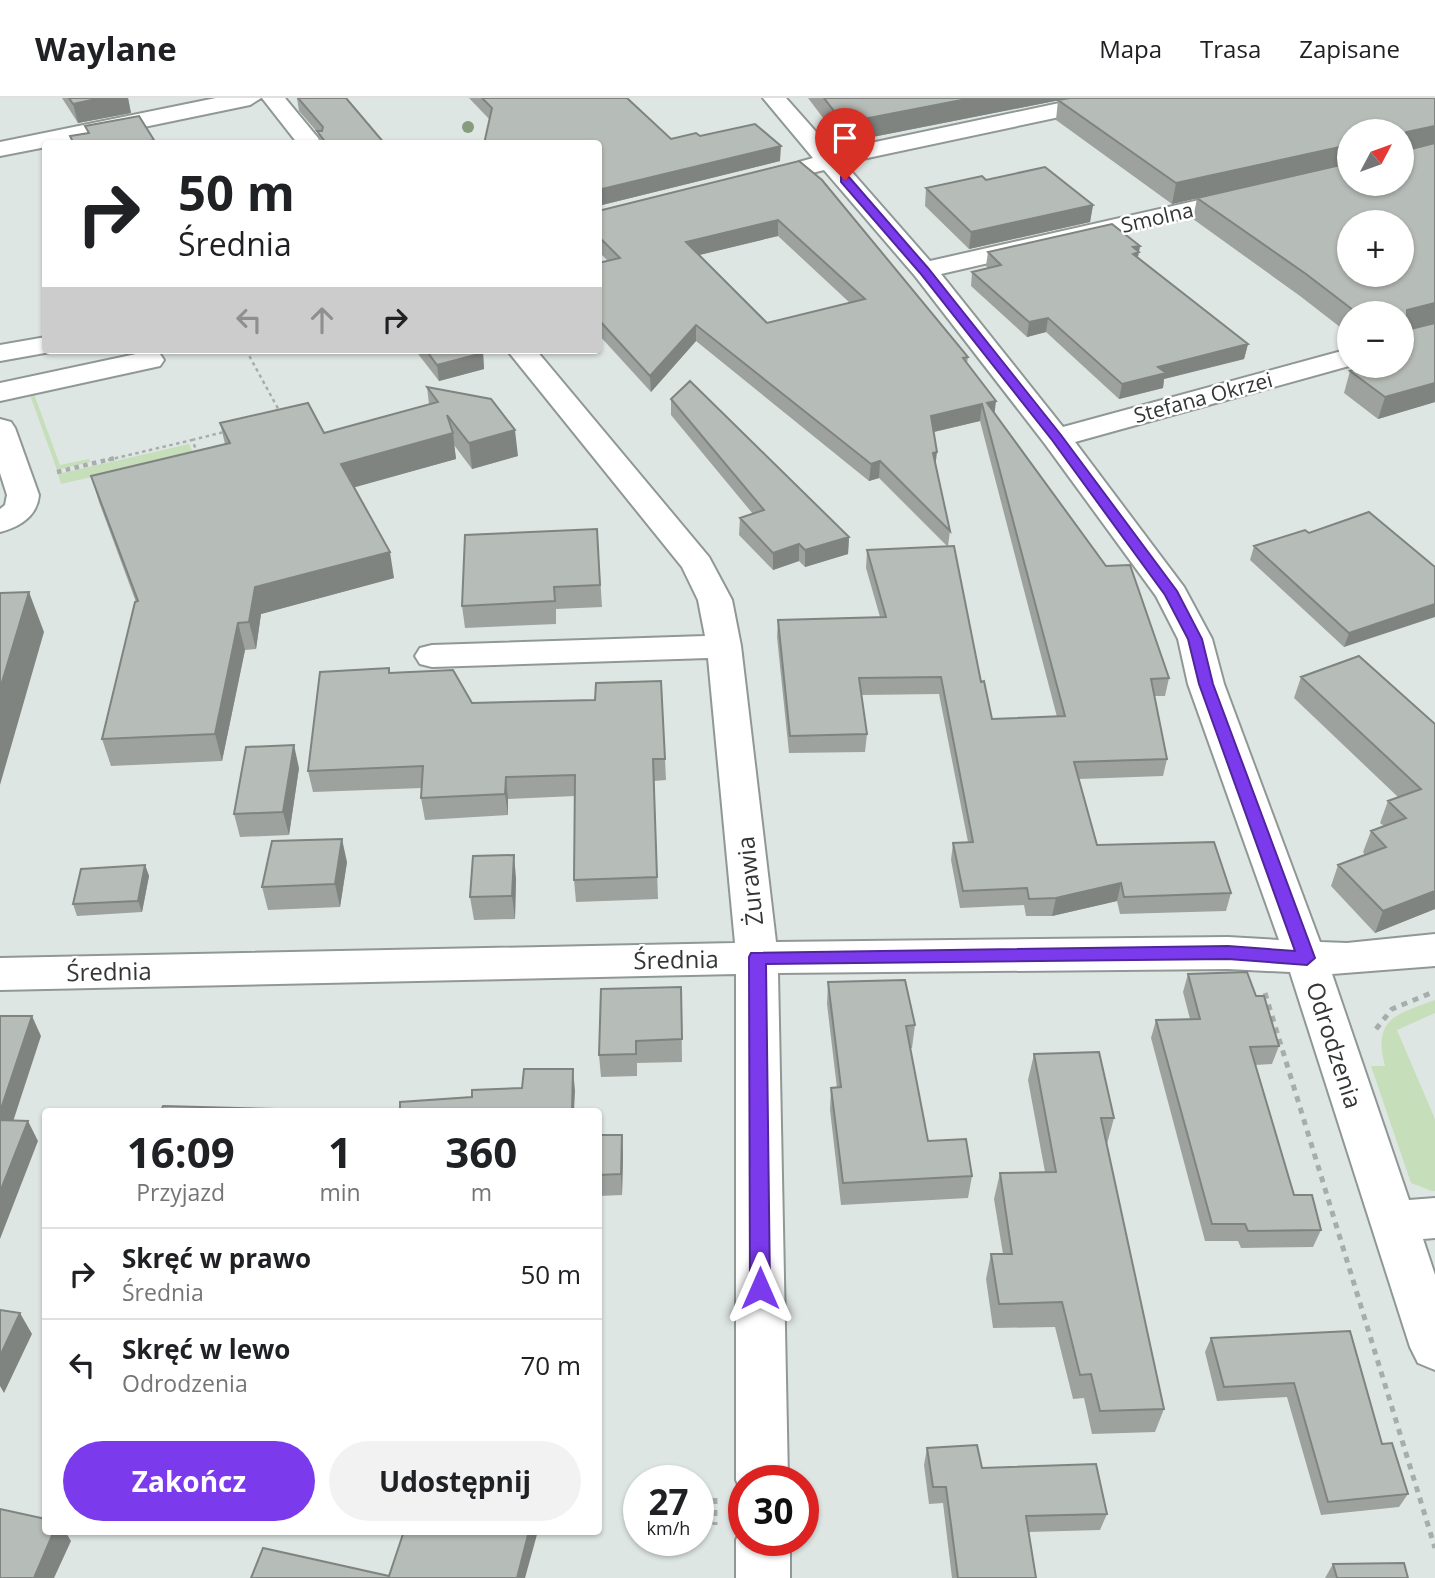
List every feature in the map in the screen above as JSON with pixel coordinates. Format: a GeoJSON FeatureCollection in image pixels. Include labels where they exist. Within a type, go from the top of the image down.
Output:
{"type":"FeatureCollection","features":[{"type":"Feature","properties":{"kind":"street"},"geometry":{"type":"LineString","coordinates":[[44,140],[250,98]]}},
{"type":"Feature","properties":{"kind":"street"},"geometry":{"type":"LineString","coordinates":[[273,98],[322,140]]}},
{"type":"Feature","properties":{"kind":"street","name":"Odrodzenia"},"geometry":{"type":"LineString","coordinates":[[775,98],[924,270],[1056,438],[1172,594],[1195,639],[1206,684],[1307,958],[1414,1220],[1435,1347]]}},
{"type":"Feature","properties":{"kind":"street"},"geometry":{"type":"LineString","coordinates":[[788,171],[856,152],[1116,98]]}},
{"type":"Feature","properties":{"kind":"street"},"geometry":{"type":"LineString","coordinates":[[0,149],[42,140]]}},
{"type":"Feature","properties":{"kind":"street","name":"Smolna"},"geometry":{"type":"LineString","coordinates":[[924,270],[1337,176]]}},
{"type":"Feature","properties":{"kind":"street"},"geometry":{"type":"LineString","coordinates":[[0,353],[42,346]]}},
{"type":"Feature","properties":{"kind":"street","name":"Żurawia"},"geometry":{"type":"LineString","coordinates":[[524,354],[697,564],[715,600],[724,646],[757,957],[762,1465]]}},
{"type":"Feature","properties":{"kind":"street"},"geometry":{"type":"LineString","coordinates":[[0,392],[150,360]]}},
{"type":"Feature","properties":{"kind":"street","name":"Stefana Okrzei"},"geometry":{"type":"LineString","coordinates":[[1056,438],[1337,360]]}},
{"type":"Feature","properties":{"kind":"street"},"geometry":{"type":"LineString","coordinates":[[0,428],[23,505],[16,514],[0,522]]}},
{"type":"Feature","properties":{"kind":"street"},"geometry":{"type":"LineString","coordinates":[[432,656],[724,646]]}},
{"type":"Feature","properties":{"kind":"street","name":"Średnia"},"geometry":{"type":"LineString","coordinates":[[0,974],[757,957],[1259,953],[1307,958],[1383,957],[1435,950]]}},
{"type":"Feature","properties":{"kind":"street"},"geometry":{"type":"LineString","coordinates":[[763,1556],[763,1578]]}},
{"type":"Feature","properties":{"kind":"path"},"geometry":{"type":"LineString","coordinates":[[248,354],[283,418]]}},
{"type":"Feature","properties":{"kind":"path"},"geometry":{"type":"LineString","coordinates":[[18,482],[231,431]]}},
{"type":"Feature","properties":{"kind":"path"},"geometry":{"type":"LineString","coordinates":[[192,440],[202,463]]}},
{"type":"Feature","properties":{"kind":"path"},"geometry":{"type":"LineString","coordinates":[[1259,953],[1262,984],[1435,1548]]}},
{"type":"Feature","properties":{"kind":"green space"},"geometry":{"type":"Polygon","coordinates":[[[34,394],[60,465],[89,459],[90,462],[57,470],[30,395],[34,394]]]}},
{"type":"Feature","properties":{"kind":"green space"},"geometry":{"type":"Polygon","coordinates":[[[189,444],[220,513],[183,456],[61,484],[58,474],[189,444]]]}},
{"type":"Feature","properties":{"kind":"green space"},"geometry":{"type":"Polygon","coordinates":[[[1435,1000],[1435,1013],[1397,1030],[1435,1119],[1435,1191],[1432,1191],[1411,1183],[1371,1066],[1385,1066],[1382,1037],[1391,1020],[1409,1009],[1435,1000]]]}},
{"type":"Feature","properties":{"kind":"building"},"geometry":{"type":"Polygon","coordinates":[[[69,98],[101,98],[73,104],[69,98]]]}},
{"type":"Feature","properties":{"kind":"building"},"geometry":{"type":"Polygon","coordinates":[[[298,98],[346,98],[382,140],[324,140],[317,131],[322,131],[323,127],[298,98]]]}},
{"type":"Feature","properties":{"kind":"building"},"geometry":{"type":"Polygon","coordinates":[[[482,98],[627,98],[671,139],[696,133],[700,136],[755,124],[781,146],[602,189],[602,140],[485,140],[492,108],[482,98]]]}},
{"type":"Feature","properties":{"kind":"building"},"geometry":{"type":"Polygon","coordinates":[[[824,98],[972,98],[843,123],[824,98]]]}},
{"type":"Feature","properties":{"kind":"building"},"geometry":{"type":"Polygon","coordinates":[[[1435,98],[1435,126],[1414,130],[1414,119],[1337,119],[1337,148],[1176,183],[1058,100],[1435,98]]]}},
{"type":"Feature","properties":{"kind":"building"},"geometry":{"type":"Polygon","coordinates":[[[139,116],[154,140],[72,140],[70,136],[89,133],[85,126],[139,116]]]}},
{"type":"Feature","properties":{"kind":"building"},"geometry":{"type":"Polygon","coordinates":[[[1435,143],[1435,303],[1414,308],[1414,301],[1341,301],[1197,198],[1337,166],[1337,196],[1414,196],[1414,148],[1435,143]]]}},
{"type":"Feature","properties":{"kind":"building"},"geometry":{"type":"Polygon","coordinates":[[[799,161],[822,180],[968,357],[963,358],[996,401],[987,403],[1106,566],[1130,565],[1169,678],[1151,679],[1167,759],[1074,762],[1097,845],[1214,842],[1231,893],[1124,897],[1121,883],[1056,898],[1029,899],[1027,888],[963,891],[953,843],[973,842],[941,677],[859,678],[867,734],[790,736],[778,620],[886,617],[867,550],[954,546],[981,682],[984,681],[992,719],[1065,716],[982,404],[931,416],[937,452],[933,453],[950,531],[880,461],[871,464],[696,325],[650,376],[602,323],[602,262],[620,258],[602,240],[602,210],[799,161]],[[778,220],[686,242],[767,323],[865,299],[778,220]]]}},
{"type":"Feature","properties":{"kind":"building"},"geometry":{"type":"Polygon","coordinates":[[[1045,167],[1093,205],[971,232],[926,188],[982,176],[986,180],[1045,167]]]}},
{"type":"Feature","properties":{"kind":"building"},"geometry":{"type":"Polygon","coordinates":[[[1112,224],[1140,246],[1133,247],[1139,252],[1133,254],[1248,344],[1158,367],[1166,373],[1122,384],[1048,318],[1029,322],[972,272],[1001,265],[988,252],[1112,224]]]}},
{"type":"Feature","properties":{"kind":"building"},"geometry":{"type":"Polygon","coordinates":[[[1435,323],[1435,383],[1385,397],[1359,378],[1414,378],[1414,328],[1435,323]]]}},
{"type":"Feature","properties":{"kind":"building"},"geometry":{"type":"Polygon","coordinates":[[[429,354],[479,354],[437,365],[429,354]]]}},
{"type":"Feature","properties":{"kind":"building"},"geometry":{"type":"Polygon","coordinates":[[[690,381],[849,537],[805,550],[799,544],[773,553],[740,518],[764,510],[671,399],[690,381]]]}},
{"type":"Feature","properties":{"kind":"building"},"geometry":{"type":"Polygon","coordinates":[[[427,387],[491,399],[515,430],[469,443],[447,415],[453,433],[341,464],[390,552],[255,587],[249,622],[238,623],[215,734],[102,739],[135,602],[138,601],[91,476],[230,443],[220,423],[308,403],[324,433],[438,402],[427,387]]]}},
{"type":"Feature","properties":{"kind":"building"},"geometry":{"type":"Polygon","coordinates":[[[1369,512],[1435,567],[1435,604],[1349,633],[1254,546],[1305,530],[1309,533],[1369,512]]]}},
{"type":"Feature","properties":{"kind":"building"},"geometry":{"type":"Polygon","coordinates":[[[597,529],[600,585],[554,587],[555,601],[462,606],[465,535],[597,529]]]}},
{"type":"Feature","properties":{"kind":"building"},"geometry":{"type":"Polygon","coordinates":[[[29,592],[0,689],[0,593],[29,592]]]}},
{"type":"Feature","properties":{"kind":"building"},"geometry":{"type":"Polygon","coordinates":[[[1359,656],[1435,724],[1435,891],[1383,911],[1338,865],[1386,847],[1371,831],[1406,818],[1388,801],[1421,789],[1301,677],[1359,656]]]}},
{"type":"Feature","properties":{"kind":"building"},"geometry":{"type":"Polygon","coordinates":[[[389,668],[389,673],[453,670],[472,703],[595,700],[596,683],[661,681],[665,759],[653,759],[657,877],[574,880],[575,775],[506,777],[505,794],[421,798],[423,766],[308,771],[320,672],[389,668]]]}},
{"type":"Feature","properties":{"kind":"building"},"geometry":{"type":"Polygon","coordinates":[[[294,745],[283,812],[234,814],[246,747],[294,745]]]}},
{"type":"Feature","properties":{"kind":"building"},"geometry":{"type":"Polygon","coordinates":[[[342,839],[335,884],[262,887],[272,841],[342,839]]]}},
{"type":"Feature","properties":{"kind":"building"},"geometry":{"type":"Polygon","coordinates":[[[514,855],[512,896],[470,897],[473,856],[514,855]]]}},
{"type":"Feature","properties":{"kind":"building"},"geometry":{"type":"Polygon","coordinates":[[[145,865],[138,901],[73,904],[81,869],[145,865]]]}},
{"type":"Feature","properties":{"kind":"building"},"geometry":{"type":"Polygon","coordinates":[[[1247,972],[1256,996],[1264,996],[1279,1046],[1250,1047],[1294,1195],[1312,1195],[1321,1230],[1248,1231],[1245,1224],[1212,1224],[1156,1020],[1200,1019],[1188,974],[1247,972]]]}},
{"type":"Feature","properties":{"kind":"building"},"geometry":{"type":"Polygon","coordinates":[[[905,980],[915,1025],[906,1026],[928,1141],[966,1139],[972,1176],[843,1183],[831,1088],[841,1087],[828,982],[905,980]]]}},
{"type":"Feature","properties":{"kind":"building"},"geometry":{"type":"Polygon","coordinates":[[[681,987],[682,1039],[636,1041],[636,1054],[599,1055],[601,989],[681,987]]]}},
{"type":"Feature","properties":{"kind":"building"},"geometry":{"type":"Polygon","coordinates":[[[0,1016],[32,1016],[0,1112],[0,1016]]]}},
{"type":"Feature","properties":{"kind":"building"},"geometry":{"type":"Polygon","coordinates":[[[1099,1052],[1114,1118],[1101,1118],[1164,1409],[1100,1411],[1091,1374],[1080,1375],[1062,1302],[999,1304],[991,1254],[1012,1254],[1000,1173],[1056,1172],[1034,1054],[1099,1052]]]}},
{"type":"Feature","properties":{"kind":"building"},"geometry":{"type":"Polygon","coordinates":[[[524,1069],[573,1069],[572,1108],[400,1108],[400,1102],[472,1097],[472,1090],[522,1088],[524,1069]]]}},
{"type":"Feature","properties":{"kind":"building"},"geometry":{"type":"Polygon","coordinates":[[[163,1106],[237,1108],[162,1108],[163,1106]]]}},
{"type":"Feature","properties":{"kind":"building"},"geometry":{"type":"Polygon","coordinates":[[[0,1120],[28,1121],[0,1192],[0,1120]]]}},
{"type":"Feature","properties":{"kind":"building"},"geometry":{"type":"Polygon","coordinates":[[[602,1135],[622,1135],[621,1174],[602,1175],[602,1135]]]}},
{"type":"Feature","properties":{"kind":"building"},"geometry":{"type":"Polygon","coordinates":[[[0,1310],[20,1313],[0,1356],[0,1310]]]}},
{"type":"Feature","properties":{"kind":"building"},"geometry":{"type":"Polygon","coordinates":[[[1350,1331],[1382,1444],[1392,1443],[1408,1494],[1328,1502],[1294,1383],[1224,1387],[1211,1338],[1350,1331]]]}},
{"type":"Feature","properties":{"kind":"building"},"geometry":{"type":"Polygon","coordinates":[[[977,1445],[982,1468],[1096,1464],[1107,1514],[1026,1516],[1036,1578],[958,1578],[946,1487],[933,1487],[927,1448],[977,1445]]]}},
{"type":"Feature","properties":{"kind":"building"},"geometry":{"type":"Polygon","coordinates":[[[0,1509],[42,1518],[42,1535],[52,1535],[34,1578],[0,1578],[0,1509]]]}},
{"type":"Feature","properties":{"kind":"building"},"geometry":{"type":"Polygon","coordinates":[[[403,1535],[528,1535],[517,1578],[251,1578],[263,1548],[389,1576],[403,1535]]]}},
{"type":"Feature","properties":{"kind":"building"},"geometry":{"type":"Polygon","coordinates":[[[1404,1563],[1408,1578],[1337,1578],[1333,1564],[1404,1563]]]}},
{"type":"Feature","properties":{"kind":"route"},"geometry":{"type":"LineString","coordinates":[[760,1288],[757,957],[1262,953],[1307,958],[1206,684],[1195,639],[1172,594],[1056,438],[924,270],[845,180]]}}]}
